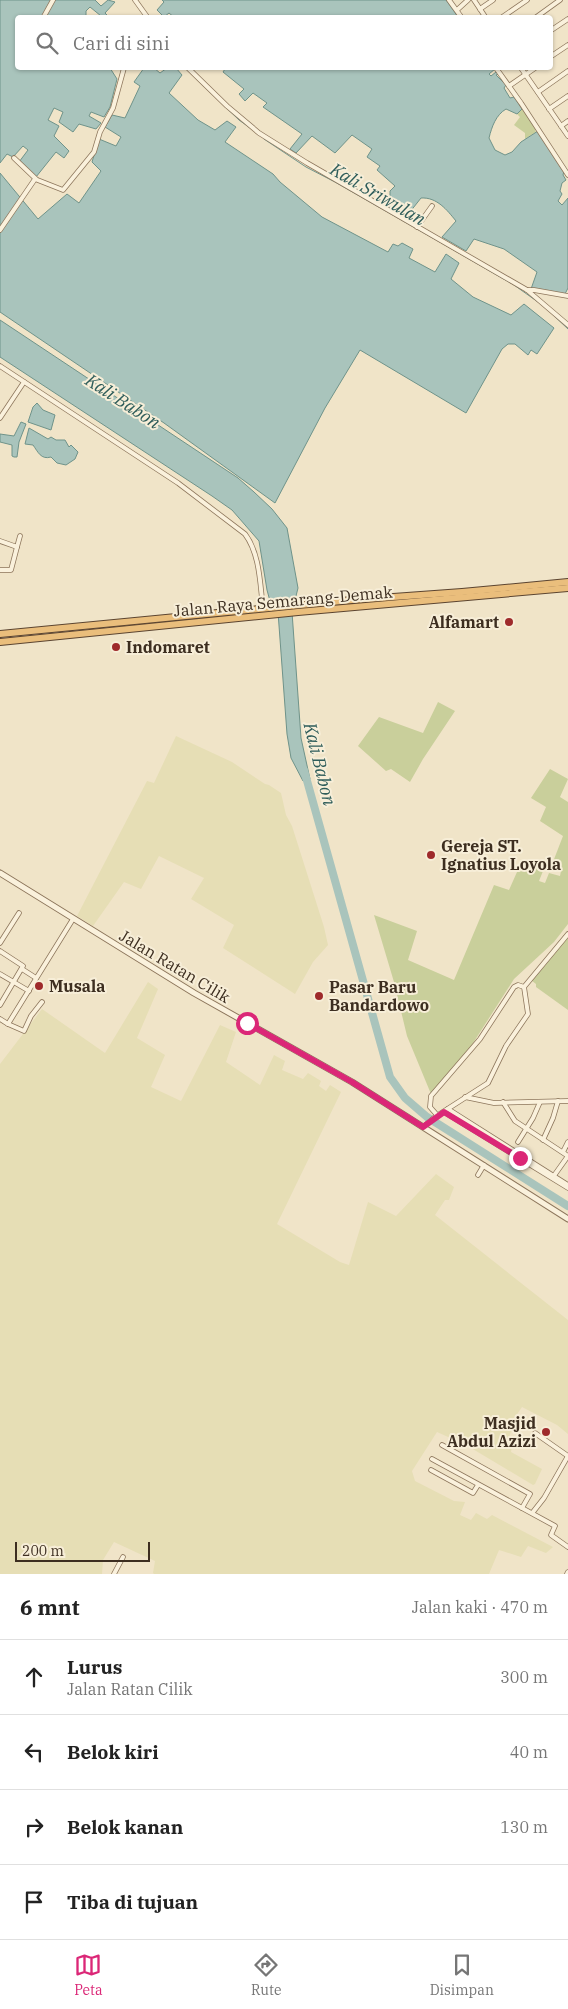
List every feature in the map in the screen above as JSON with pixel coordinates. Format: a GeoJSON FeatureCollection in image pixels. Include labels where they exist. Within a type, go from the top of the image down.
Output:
{"type":"FeatureCollection","features":[{"type":"Feature","properties":{"kind":"highway","name":"Jalan Raya Semarang-Demak"},"geometry":{"type":"LineString","coordinates":[[297,609],[568,582]]}},
{"type":"Feature","properties":{"kind":"highway","name":"Jalan Raya Semarang-Demak"},"geometry":{"type":"LineString","coordinates":[[0,634],[268,610],[568,588]]}},
{"type":"Feature","properties":{"kind":"highway","name":"Jalan Raya Semarang-Demak"},"geometry":{"type":"LineString","coordinates":[[0,642],[268,610]]}},
{"type":"Feature","properties":{"kind":"street"},"geometry":{"type":"LineString","coordinates":[[44,15],[52,0]]}},
{"type":"Feature","properties":{"kind":"street"},"geometry":{"type":"LineString","coordinates":[[135,0],[146,15]]}},
{"type":"Feature","properties":{"kind":"street"},"geometry":{"type":"LineString","coordinates":[[450,0],[460,15]]}},
{"type":"Feature","properties":{"kind":"street"},"geometry":{"type":"LineString","coordinates":[[457,10],[468,0]]}},
{"type":"Feature","properties":{"kind":"street"},"geometry":{"type":"LineString","coordinates":[[474,0],[484,15]]}},
{"type":"Feature","properties":{"kind":"street"},"geometry":{"type":"LineString","coordinates":[[480,9],[493,0]]}},
{"type":"Feature","properties":{"kind":"street"},"geometry":{"type":"LineString","coordinates":[[505,15],[527,0]]}},
{"type":"Feature","properties":{"kind":"street"},"geometry":{"type":"LineString","coordinates":[[539,15],[560,0]]}},
{"type":"Feature","properties":{"kind":"street"},"geometry":{"type":"LineString","coordinates":[[553,29],[568,19]]}},
{"type":"Feature","properties":{"kind":"street"},"geometry":{"type":"LineString","coordinates":[[553,55],[568,45]]}},
{"type":"Feature","properties":{"kind":"street"},"geometry":{"type":"LineString","coordinates":[[14,158],[36,179],[63,190],[94,152],[100,132],[113,108],[123,70]]}},
{"type":"Feature","properties":{"kind":"street"},"geometry":{"type":"LineString","coordinates":[[190,70],[227,106],[259,132],[308,163],[527,290],[568,325]]}},
{"type":"Feature","properties":{"kind":"street"},"geometry":{"type":"LineString","coordinates":[[497,70],[567,172]]}},
{"type":"Feature","properties":{"kind":"street"},"geometry":{"type":"LineString","coordinates":[[522,70],[568,136]]}},
{"type":"Feature","properties":{"kind":"street"},"geometry":{"type":"LineString","coordinates":[[509,86],[532,70]]}},
{"type":"Feature","properties":{"kind":"street"},"geometry":{"type":"LineString","coordinates":[[538,92],[568,71]]}},
{"type":"Feature","properties":{"kind":"street"},"geometry":{"type":"LineString","coordinates":[[549,109],[568,96]]}},
{"type":"Feature","properties":{"kind":"street"},"geometry":{"type":"LineString","coordinates":[[561,126],[568,121]]}},
{"type":"Feature","properties":{"kind":"street"},"geometry":{"type":"LineString","coordinates":[[0,230],[20,198],[36,179]]}},
{"type":"Feature","properties":{"kind":"street"},"geometry":{"type":"LineString","coordinates":[[417,227],[432,206]]}},
{"type":"Feature","properties":{"kind":"street"},"geometry":{"type":"LineString","coordinates":[[527,290],[568,296]]}},
{"type":"Feature","properties":{"kind":"street"},"geometry":{"type":"LineString","coordinates":[[0,366],[178,483],[246,534],[252,542],[268,610]]}},
{"type":"Feature","properties":{"kind":"street"},"geometry":{"type":"LineString","coordinates":[[0,418],[2,412],[24,382]]}},
{"type":"Feature","properties":{"kind":"street"},"geometry":{"type":"LineString","coordinates":[[0,570],[11,570],[20,536]]}},
{"type":"Feature","properties":{"kind":"street"},"geometry":{"type":"LineString","coordinates":[[0,541],[18,546]]}},
{"type":"Feature","properties":{"kind":"street","name":"Jalan Ratan Cilik"},"geometry":{"type":"LineString","coordinates":[[0,873],[194,994],[352,1082],[568,1219]]}},
{"type":"Feature","properties":{"kind":"street"},"geometry":{"type":"LineString","coordinates":[[0,943],[19,913]]}},
{"type":"Feature","properties":{"kind":"street"},"geometry":{"type":"LineString","coordinates":[[8,1024],[73,919]]}},
{"type":"Feature","properties":{"kind":"street"},"geometry":{"type":"LineString","coordinates":[[424,1126],[436,1116],[488,1083],[506,1046],[526,1018],[528,1010],[524,987],[568,934]]}},
{"type":"Feature","properties":{"kind":"street"},"geometry":{"type":"LineString","coordinates":[[0,951],[23,965],[0,1005]]}},
{"type":"Feature","properties":{"kind":"street"},"geometry":{"type":"LineString","coordinates":[[22,969],[36,978]]}},
{"type":"Feature","properties":{"kind":"street"},"geometry":{"type":"LineString","coordinates":[[0,974],[29,990]]}},
{"type":"Feature","properties":{"kind":"street"},"geometry":{"type":"LineString","coordinates":[[436,1116],[430,1107],[431,1096],[480,1039],[514,987],[518,985],[524,987]]}},
{"type":"Feature","properties":{"kind":"street"},"geometry":{"type":"LineString","coordinates":[[0,1019],[21,1031],[25,1030],[31,1016],[42,1002]]}},
{"type":"Feature","properties":{"kind":"street"},"geometry":{"type":"LineString","coordinates":[[465,1098],[486,1102],[568,1101]]}},
{"type":"Feature","properties":{"kind":"street"},"geometry":{"type":"LineString","coordinates":[[543,1140],[558,1101]]}},
{"type":"Feature","properties":{"kind":"street"},"geometry":{"type":"LineString","coordinates":[[503,1102],[515,1121],[568,1156],[553,1177]]}},
{"type":"Feature","properties":{"kind":"street"},"geometry":{"type":"LineString","coordinates":[[518,1142],[527,1129],[540,1102]]}},
{"type":"Feature","properties":{"kind":"street"},"geometry":{"type":"LineString","coordinates":[[446,1110],[568,1188]]}},
{"type":"Feature","properties":{"kind":"street"},"geometry":{"type":"LineString","coordinates":[[562,1152],[568,1142]]}},
{"type":"Feature","properties":{"kind":"street"},"geometry":{"type":"LineString","coordinates":[[479,1174],[484,1166]]}},
{"type":"Feature","properties":{"kind":"street"},"geometry":{"type":"LineString","coordinates":[[553,1177],[568,1184]]}},
{"type":"Feature","properties":{"kind":"street"},"geometry":{"type":"LineString","coordinates":[[533,1512],[544,1498],[568,1456],[535,1433]]}},
{"type":"Feature","properties":{"kind":"street"},"geometry":{"type":"LineString","coordinates":[[442,1445],[530,1494],[522,1508]]}},
{"type":"Feature","properties":{"kind":"street"},"geometry":{"type":"LineString","coordinates":[[432,1459],[478,1485],[533,1512],[555,1526],[551,1535],[568,1547]]}},
{"type":"Feature","properties":{"kind":"street"},"geometry":{"type":"LineString","coordinates":[[432,1470],[473,1493],[478,1485]]}},
{"type":"Feature","properties":{"kind":"street"},"geometry":{"type":"LineString","coordinates":[[114,1574],[123,1556]]}},
{"type":"Feature","properties":{"kind":"shaded area"},"geometry":{"type":"Polygon","coordinates":[[[176,736],[232,762],[281,793],[286,815],[292,826],[328,945],[313,962],[295,994],[223,948],[234,925],[191,899],[204,878],[159,856],[141,889],[124,882],[93,926],[77,916],[147,781],[154,783],[176,736]]]}},
{"type":"Feature","properties":{"kind":"shaded area"},"geometry":{"type":"Polygon","coordinates":[[[148,982],[158,989],[137,1038],[165,1055],[151,1087],[181,1101],[220,1025],[236,1032],[226,1062],[260,1085],[274,1055],[285,1061],[282,1070],[303,1079],[308,1073],[321,1081],[319,1086],[326,1091],[330,1085],[341,1092],[277,1224],[340,1262],[349,1265],[368,1202],[396,1216],[436,1174],[454,1187],[449,1200],[445,1200],[435,1215],[568,1320],[568,1434],[557,1425],[522,1407],[509,1426],[511,1431],[508,1441],[512,1445],[511,1452],[542,1469],[535,1484],[533,1485],[466,1445],[437,1432],[412,1471],[415,1481],[454,1501],[465,1502],[460,1515],[471,1520],[476,1513],[487,1519],[492,1515],[553,1547],[546,1553],[528,1546],[521,1557],[499,1550],[489,1574],[154,1574],[155,1561],[114,1542],[103,1560],[102,1574],[0,1574],[0,1064],[42,1009],[105,1053],[148,982]]]}},
{"type":"Feature","properties":{"kind":"green space"},"geometry":{"type":"Polygon","coordinates":[[[522,109],[537,129],[535,130],[536,132],[525,139],[525,133],[514,125],[520,117],[517,114],[522,109]]]}},
{"type":"Feature","properties":{"kind":"green space"},"geometry":{"type":"Polygon","coordinates":[[[438,702],[455,711],[410,782],[391,769],[386,771],[358,746],[379,717],[423,733],[438,702]]]}},
{"type":"Feature","properties":{"kind":"green space"},"geometry":{"type":"Polygon","coordinates":[[[550,769],[568,779],[560,797],[568,802],[568,924],[554,942],[514,979],[468,1051],[431,1094],[407,1036],[394,982],[374,915],[417,931],[408,960],[454,980],[494,885],[509,890],[521,863],[543,871],[539,881],[545,883],[549,873],[560,876],[561,871],[551,867],[563,836],[540,821],[546,807],[531,798],[550,769]]]}},
{"type":"Feature","properties":{"kind":"green space"},"geometry":{"type":"Polygon","coordinates":[[[568,934],[568,1010],[536,987],[536,984],[531,980],[568,934]]]}},
{"type":"Feature","properties":{"kind":"water"},"geometry":{"type":"Polygon","coordinates":[[[0,0],[95,0],[101,6],[108,0],[115,2],[105,13],[107,15],[100,15],[90,7],[86,11],[86,15],[15,15],[15,70],[111,70],[117,79],[110,107],[104,117],[91,112],[89,116],[101,123],[96,129],[79,124],[73,132],[59,122],[63,112],[54,108],[48,120],[59,126],[54,136],[69,151],[64,158],[56,152],[36,177],[19,162],[28,150],[23,146],[13,157],[7,154],[0,163],[0,0]]]}},
{"type":"Feature","properties":{"kind":"water"},"geometry":{"type":"Polygon","coordinates":[[[162,0],[446,0],[457,15],[171,15],[169,13],[162,15],[157,10],[164,2],[162,0]]]}},
{"type":"Feature","properties":{"kind":"water"},"geometry":{"type":"Polygon","coordinates":[[[143,70],[156,70],[160,73],[164,70],[178,70],[182,75],[169,93],[198,120],[215,130],[227,121],[236,127],[225,142],[273,174],[322,217],[388,252],[393,244],[398,246],[402,243],[413,249],[409,258],[435,272],[446,254],[459,263],[451,279],[473,297],[511,315],[524,304],[554,328],[537,354],[531,350],[528,355],[515,344],[508,344],[502,349],[466,413],[360,350],[325,408],[275,503],[164,423],[0,312],[0,173],[38,219],[67,194],[79,203],[101,171],[92,162],[99,139],[116,146],[121,137],[105,127],[112,115],[125,118],[140,86],[134,82],[143,70]]]}},
{"type":"Feature","properties":{"kind":"water"},"geometry":{"type":"Polygon","coordinates":[[[224,70],[494,70],[489,74],[491,76],[496,72],[498,74],[496,75],[506,85],[504,88],[510,98],[514,97],[522,109],[517,114],[506,109],[497,118],[489,138],[495,150],[505,155],[512,152],[521,142],[538,131],[564,171],[563,175],[566,180],[562,183],[560,191],[562,194],[558,201],[562,205],[568,198],[568,288],[565,294],[531,289],[537,272],[504,249],[474,239],[466,251],[442,237],[456,221],[437,202],[421,198],[406,217],[386,206],[390,198],[390,191],[395,186],[377,170],[380,166],[367,157],[372,149],[352,135],[335,153],[312,136],[296,153],[290,149],[302,134],[263,107],[267,103],[253,93],[245,101],[239,94],[244,89],[223,72],[224,70]]]}},
{"type":"Feature","properties":{"kind":"water"},"geometry":{"type":"Polygon","coordinates":[[[0,320],[238,478],[272,509],[287,528],[298,588],[292,612],[301,738],[310,779],[303,781],[291,758],[287,734],[278,612],[270,601],[267,590],[259,541],[232,510],[0,357],[0,320]]]}},
{"type":"Feature","properties":{"kind":"water"},"geometry":{"type":"Polygon","coordinates":[[[37,403],[43,410],[55,415],[51,430],[28,422],[33,407],[37,403]]]}},
{"type":"Feature","properties":{"kind":"water"},"geometry":{"type":"Polygon","coordinates":[[[21,422],[26,424],[19,442],[17,457],[14,457],[12,456],[12,445],[0,442],[0,434],[14,436],[21,422]]]}},
{"type":"Feature","properties":{"kind":"water"},"geometry":{"type":"Polygon","coordinates":[[[29,428],[48,439],[51,437],[56,440],[65,440],[69,447],[71,445],[78,452],[75,459],[66,465],[57,463],[51,457],[42,456],[33,445],[25,444],[29,428]]]}},
{"type":"Feature","properties":{"kind":"waterway","name":"Kali Sriwulan"},"geometry":{"type":"LineString","coordinates":[[187,70],[239,120],[253,130]]}},
{"type":"Feature","properties":{"kind":"waterway","name":"Kali Sriwulan"},"geometry":{"type":"LineString","coordinates":[[264,139],[306,167],[514,285],[538,302]]}},
{"type":"Feature","properties":{"kind":"waterway","name":"Kali Sriwulan"},"geometry":{"type":"LineString","coordinates":[[550,312],[568,329]]}},
{"type":"Feature","properties":{"kind":"waterway","name":"Kali Babon"},"geometry":{"type":"LineString","coordinates":[[304,770],[390,1077],[405,1098],[427,1117],[568,1206]]}},
{"type":"Feature","properties":{"kind":"place","name":"Alfamart"},"geometry":{"type":"Point","coordinates":[509,622]}},
{"type":"Feature","properties":{"kind":"place","name":"Indomaret"},"geometry":{"type":"Point","coordinates":[116,647]}},
{"type":"Feature","properties":{"kind":"place","name":"Gereja ST. Ignatius Loyola"},"geometry":{"type":"Point","coordinates":[431,855]}},
{"type":"Feature","properties":{"kind":"place","name":"Musala"},"geometry":{"type":"Point","coordinates":[39,986]}},
{"type":"Feature","properties":{"kind":"place","name":"Pasar Baru Bandardowo"},"geometry":{"type":"Point","coordinates":[319,996]}},
{"type":"Feature","properties":{"kind":"place","name":"Masjid Abdul Azizi"},"geometry":{"type":"Point","coordinates":[546,1432]}},
{"type":"Feature","properties":{"kind":"route"},"geometry":{"type":"LineString","coordinates":[[247,1023],[352,1082],[423,1127],[444,1112],[520,1158]]}}]}
